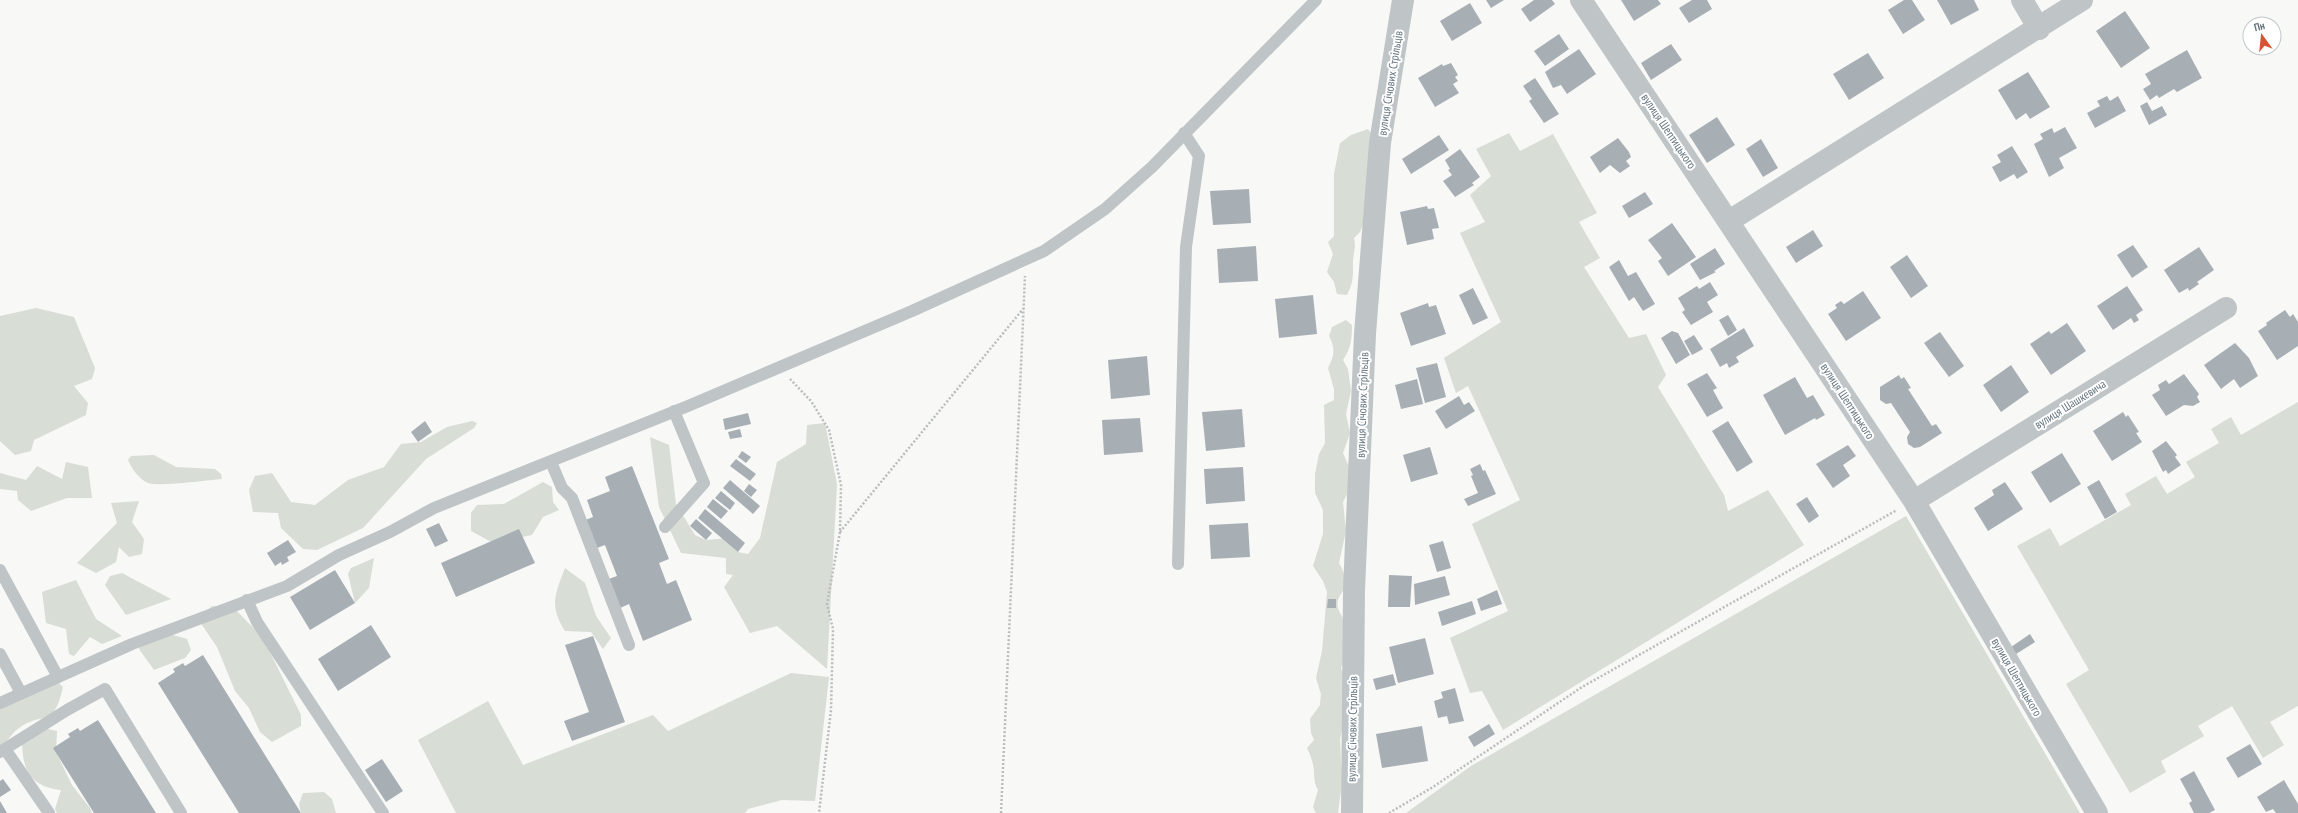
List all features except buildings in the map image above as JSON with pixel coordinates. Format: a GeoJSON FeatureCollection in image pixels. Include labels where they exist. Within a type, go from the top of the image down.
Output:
{"type":"FeatureCollection","features":[{"type":"Feature","properties":{"kind":"street","name":"вулиця Січових Стрільців"},"geometry":{"type":"LineString","coordinates":[[1352,813],[1354,590],[1365,334],[1380,143],[1403,0]]}},
{"type":"Feature","properties":{"kind":"street","name":"вулиця Шептицького"},"geometry":{"type":"LineString","coordinates":[[1581,0],[1914,501],[2097,813]]}},
{"type":"Feature","properties":{"kind":"street"},"geometry":{"type":"LineString","coordinates":[[2022,0],[2038,29]]}},
{"type":"Feature","properties":{"kind":"street"},"geometry":{"type":"LineString","coordinates":[[1729,221],[2038,29],[2082,0]]}},
{"type":"Feature","properties":{"kind":"street","name":"вулиця Шашкевича"},"geometry":{"type":"LineString","coordinates":[[1914,501],[2226,308]]}},
{"type":"Feature","properties":{"kind":"lane"},"geometry":{"type":"LineString","coordinates":[[0,703],[132,644],[286,586],[339,555],[390,532],[434,508],[552,462],[912,311],[1044,251],[1105,209],[1152,167],[1316,0]]}},
{"type":"Feature","properties":{"kind":"lane"},"geometry":{"type":"LineString","coordinates":[[1178,564],[1186,247],[1199,156],[1184,133]]}},
{"type":"Feature","properties":{"kind":"lane"},"geometry":{"type":"LineString","coordinates":[[665,527],[704,483],[674,411]]}},
{"type":"Feature","properties":{"kind":"lane"},"geometry":{"type":"LineString","coordinates":[[552,462],[562,488],[572,498],[629,645]]}},
{"type":"Feature","properties":{"kind":"lane"},"geometry":{"type":"LineString","coordinates":[[0,570],[58,677]]}},
{"type":"Feature","properties":{"kind":"lane"},"geometry":{"type":"LineString","coordinates":[[247,600],[257,622],[383,813]]}},
{"type":"Feature","properties":{"kind":"lane"},"geometry":{"type":"LineString","coordinates":[[0,654],[22,693]]}},
{"type":"Feature","properties":{"kind":"lane"},"geometry":{"type":"LineString","coordinates":[[49,813],[3,750],[67,710],[105,689],[181,813]]}},
{"type":"Feature","properties":{"kind":"path"},"geometry":{"type":"LineString","coordinates":[[1001,813],[1026,260]]}},
{"type":"Feature","properties":{"kind":"path"},"geometry":{"type":"LineString","coordinates":[[840,532],[1024,308]]}},
{"type":"Feature","properties":{"kind":"path"},"geometry":{"type":"LineString","coordinates":[[779,366],[811,401],[829,430],[841,485],[840,532],[827,604],[833,629],[832,702],[819,813]]}},
{"type":"Feature","properties":{"kind":"path"},"geometry":{"type":"LineString","coordinates":[[1389,813],[1433,787],[1582,687],[1914,501]]}},
{"type":"Feature","properties":{"kind":"shaded area"},"geometry":{"type":"Polygon","coordinates":[[[1368,129],[1375,139],[1364,222],[1360,232],[1354,238],[1355,247],[1351,286],[1347,295],[1337,294],[1334,282],[1327,272],[1333,254],[1328,242],[1334,236],[1334,174],[1340,143],[1351,135],[1368,129]]]}},
{"type":"Feature","properties":{"kind":"shaded area"},"geometry":{"type":"Polygon","coordinates":[[[1509,133],[1520,151],[1553,134],[1597,213],[1579,222],[1600,258],[1584,267],[1629,338],[1646,334],[1666,375],[1658,387],[1724,495],[1728,511],[1768,490],[1804,545],[1503,730],[1482,691],[1470,693],[1450,638],[1508,611],[1472,524],[1520,500],[1468,386],[1456,393],[1444,358],[1501,322],[1460,233],[1485,222],[1470,195],[1491,176],[1476,149],[1509,133]]]}},
{"type":"Feature","properties":{"kind":"shaded area"},"geometry":{"type":"Polygon","coordinates":[[[36,308],[74,317],[95,368],[92,379],[74,386],[88,403],[86,415],[34,440],[31,451],[15,455],[0,441],[0,316],[36,308]]]}},
{"type":"Feature","properties":{"kind":"shaded area"},"geometry":{"type":"Polygon","coordinates":[[[1346,320],[1352,325],[1352,335],[1346,356],[1343,360],[1348,369],[1351,391],[1346,414],[1350,433],[1343,453],[1353,476],[1352,485],[1343,502],[1346,531],[1339,563],[1344,573],[1345,586],[1339,598],[1338,609],[1343,619],[1346,638],[1341,668],[1345,679],[1344,721],[1340,739],[1342,783],[1338,813],[1316,813],[1313,807],[1318,790],[1315,783],[1311,756],[1307,748],[1314,740],[1311,733],[1310,719],[1320,705],[1321,694],[1316,678],[1322,651],[1327,592],[1323,581],[1313,566],[1323,534],[1323,510],[1315,493],[1315,474],[1319,454],[1325,443],[1324,405],[1334,400],[1334,389],[1328,368],[1332,360],[1333,352],[1333,345],[1329,336],[1332,327],[1346,320]]]}},
{"type":"Feature","properties":{"kind":"shaded area"},"geometry":{"type":"Polygon","coordinates":[[[2298,402],[2298,706],[2270,722],[2284,745],[2263,758],[2232,706],[2198,726],[2204,736],[2161,761],[2166,772],[2130,793],[2066,684],[2089,670],[2017,546],[2050,528],[2060,546],[2131,505],[2125,494],[2156,476],[2167,494],[2195,477],[2186,462],[2219,443],[2211,429],[2231,417],[2241,435],[2298,402]]]}},
{"type":"Feature","properties":{"kind":"shaded area"},"geometry":{"type":"Polygon","coordinates":[[[472,421],[477,423],[474,428],[426,459],[363,528],[317,550],[303,549],[281,528],[278,513],[253,512],[249,490],[255,476],[272,473],[291,502],[315,505],[348,480],[384,467],[401,444],[421,442],[447,427],[472,421]]]}},
{"type":"Feature","properties":{"kind":"shaded area"},"geometry":{"type":"Polygon","coordinates":[[[825,423],[837,484],[827,669],[777,626],[750,633],[724,587],[733,575],[726,574],[726,558],[681,553],[659,507],[650,437],[669,445],[676,504],[695,535],[706,540],[728,538],[738,552],[748,554],[760,538],[777,462],[806,444],[807,425],[825,423]]]}},
{"type":"Feature","properties":{"kind":"shaded area"},"geometry":{"type":"Polygon","coordinates":[[[154,455],[176,467],[215,469],[221,474],[222,479],[173,484],[148,483],[136,473],[128,460],[131,456],[154,455]]]}},
{"type":"Feature","properties":{"kind":"shaded area"},"geometry":{"type":"Polygon","coordinates":[[[66,462],[88,467],[92,498],[67,498],[31,511],[18,500],[17,491],[0,489],[0,473],[26,480],[37,466],[62,479],[66,462]]]}},
{"type":"Feature","properties":{"kind":"shaded area"},"geometry":{"type":"Polygon","coordinates":[[[543,482],[552,487],[553,502],[559,510],[543,517],[532,535],[493,543],[471,531],[471,513],[477,505],[504,504],[543,482]]]}},
{"type":"Feature","properties":{"kind":"shaded area"},"geometry":{"type":"Polygon","coordinates":[[[139,501],[132,522],[144,539],[142,554],[129,557],[119,547],[116,562],[96,573],[77,563],[117,523],[111,503],[139,501]]]}},
{"type":"Feature","properties":{"kind":"shaded area"},"geometry":{"type":"Polygon","coordinates":[[[1906,516],[2080,813],[1406,813],[1471,766],[1906,516]]]}},
{"type":"Feature","properties":{"kind":"shaded area"},"geometry":{"type":"Polygon","coordinates":[[[374,558],[369,588],[355,603],[348,574],[351,568],[374,558]]]}},
{"type":"Feature","properties":{"kind":"shaded area"},"geometry":{"type":"Polygon","coordinates":[[[565,568],[585,583],[596,616],[611,638],[603,649],[591,632],[565,631],[560,622],[555,607],[555,600],[565,568]]]}},
{"type":"Feature","properties":{"kind":"shaded area"},"geometry":{"type":"Polygon","coordinates":[[[122,573],[171,599],[126,615],[105,585],[110,576],[122,573]]]}},
{"type":"Feature","properties":{"kind":"shaded area"},"geometry":{"type":"Polygon","coordinates":[[[76,580],[96,619],[122,636],[102,644],[90,637],[74,656],[69,654],[66,629],[46,623],[42,592],[76,580]]]}},
{"type":"Feature","properties":{"kind":"shaded area"},"geometry":{"type":"Polygon","coordinates":[[[212,606],[235,609],[263,638],[301,715],[301,726],[272,742],[260,732],[249,708],[235,691],[217,647],[202,625],[203,614],[212,606]]]}},
{"type":"Feature","properties":{"kind":"shaded area"},"geometry":{"type":"Polygon","coordinates":[[[159,631],[187,639],[191,650],[185,658],[154,670],[139,649],[142,636],[159,631]]]}},
{"type":"Feature","properties":{"kind":"shaded area"},"geometry":{"type":"Polygon","coordinates":[[[791,673],[829,677],[815,801],[782,800],[748,809],[745,813],[456,813],[418,740],[488,701],[523,765],[653,715],[668,731],[791,673]]]}},
{"type":"Feature","properties":{"kind":"shaded area"},"geometry":{"type":"Polygon","coordinates":[[[59,683],[63,687],[56,709],[52,714],[28,723],[16,730],[0,750],[0,700],[46,684],[59,683]]]}},
{"type":"Feature","properties":{"kind":"shaded area"},"geometry":{"type":"Polygon","coordinates":[[[34,726],[57,731],[56,752],[72,785],[90,808],[92,813],[57,813],[55,809],[61,790],[50,788],[41,784],[34,780],[29,774],[23,758],[22,738],[34,726]]]}},
{"type":"Feature","properties":{"kind":"shaded area"},"geometry":{"type":"Polygon","coordinates":[[[324,792],[332,799],[336,813],[301,813],[299,804],[303,793],[324,792]]]}}]}
